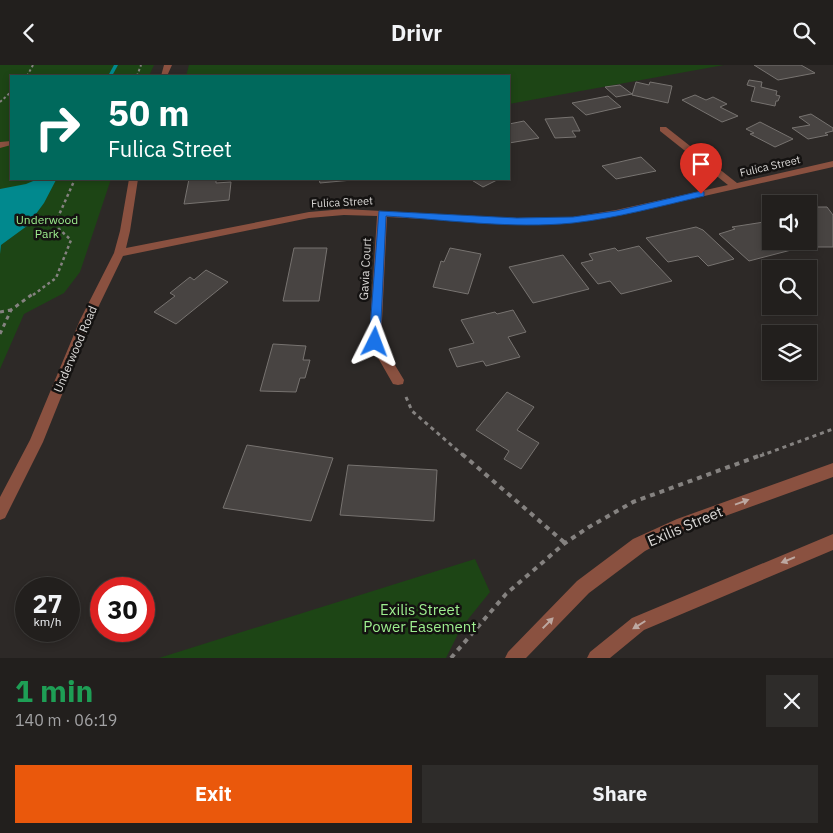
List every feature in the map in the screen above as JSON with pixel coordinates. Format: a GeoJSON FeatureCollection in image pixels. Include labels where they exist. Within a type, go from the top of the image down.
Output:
{"type":"FeatureCollection","features":[{"type":"Feature","properties":{"kind":"street"},"geometry":{"type":"LineString","coordinates":[[663,129],[736,186]]}},
{"type":"Feature","properties":{"kind":"street","name":"Fulica Street"},"geometry":{"type":"LineString","coordinates":[[119,253],[309,215],[344,212],[517,221],[573,220],[616,213],[833,164]]}},
{"type":"Feature","properties":{"kind":"street","name":"Underwood Road"},"geometry":{"type":"LineString","coordinates":[[0,513],[36,442],[86,320],[119,253],[125,231],[133,180]]}},
{"type":"Feature","properties":{"kind":"street","name":"Gavia Court"},"geometry":{"type":"LineString","coordinates":[[382,213],[375,342],[398,380]]}},
{"type":"Feature","properties":{"kind":"street","name":"Exilis Street"},"geometry":{"type":"LineString","coordinates":[[514,658],[583,587],[639,545],[676,526],[833,469]]}},
{"type":"Feature","properties":{"kind":"street"},"geometry":{"type":"LineString","coordinates":[[596,658],[638,624],[833,542]]}},
{"type":"Feature","properties":{"kind":"path"},"geometry":{"type":"LineString","coordinates":[[0,102],[10,93]]}},
{"type":"Feature","properties":{"kind":"path"},"geometry":{"type":"LineString","coordinates":[[0,312],[11,310],[56,279],[71,241],[59,229],[58,217],[75,180]]}},
{"type":"Feature","properties":{"kind":"path"},"geometry":{"type":"LineString","coordinates":[[0,334],[11,310]]}},
{"type":"Feature","properties":{"kind":"path"},"geometry":{"type":"LineString","coordinates":[[398,380],[412,411],[564,543]]}},
{"type":"Feature","properties":{"kind":"green space","name":"Underwood Park"},"geometry":{"type":"Polygon","coordinates":[[[0,65],[154,65],[149,75],[10,75],[10,180],[111,180],[80,272],[64,293],[24,314],[0,369],[0,65]]]}},
{"type":"Feature","properties":{"kind":"green space"},"geometry":{"type":"Polygon","coordinates":[[[189,65],[724,65],[510,104],[510,75],[186,75],[189,65]]]}},
{"type":"Feature","properties":{"kind":"green space","name":"Exilis Street Power Easement"},"geometry":{"type":"Polygon","coordinates":[[[475,559],[490,592],[461,628],[446,658],[159,658],[475,559]]]}},
{"type":"Feature","properties":{"kind":"water"},"geometry":{"type":"Polygon","coordinates":[[[36,180],[56,180],[44,203],[27,226],[1,245],[0,254],[0,189],[26,184],[36,180]]]}},
{"type":"Feature","properties":{"kind":"building"},"geometry":{"type":"Polygon","coordinates":[[[754,65],[801,65],[815,73],[778,80],[754,65]]]}},
{"type":"Feature","properties":{"kind":"building"},"geometry":{"type":"Polygon","coordinates":[[[749,80],[762,82],[761,87],[777,91],[776,95],[780,96],[775,106],[751,101],[755,87],[747,85],[749,80]]]}},
{"type":"Feature","properties":{"kind":"building"},"geometry":{"type":"Polygon","coordinates":[[[636,82],[649,85],[650,82],[672,86],[668,103],[632,95],[636,82]]]}},
{"type":"Feature","properties":{"kind":"building"},"geometry":{"type":"Polygon","coordinates":[[[620,85],[632,94],[616,97],[605,87],[620,85]]]}},
{"type":"Feature","properties":{"kind":"building"},"geometry":{"type":"Polygon","coordinates":[[[695,95],[706,100],[713,97],[727,104],[720,107],[738,116],[722,122],[682,100],[695,95]]]}},
{"type":"Feature","properties":{"kind":"building"},"geometry":{"type":"Polygon","coordinates":[[[608,96],[621,107],[586,115],[572,103],[608,96]]]}},
{"type":"Feature","properties":{"kind":"building"},"geometry":{"type":"Polygon","coordinates":[[[811,114],[833,128],[833,131],[825,133],[828,135],[808,139],[792,128],[810,125],[799,117],[811,114]]]}},
{"type":"Feature","properties":{"kind":"building"},"geometry":{"type":"Polygon","coordinates":[[[573,117],[580,131],[572,131],[576,137],[555,138],[545,119],[573,117]]]}},
{"type":"Feature","properties":{"kind":"building"},"geometry":{"type":"Polygon","coordinates":[[[524,121],[539,138],[510,143],[510,124],[524,121]]]}},
{"type":"Feature","properties":{"kind":"building"},"geometry":{"type":"Polygon","coordinates":[[[760,122],[793,139],[775,147],[750,134],[754,133],[746,129],[760,122]]]}},
{"type":"Feature","properties":{"kind":"building"},"geometry":{"type":"Polygon","coordinates":[[[641,157],[656,171],[616,179],[602,166],[641,157]]]}},
{"type":"Feature","properties":{"kind":"building"},"geometry":{"type":"Polygon","coordinates":[[[189,180],[216,180],[216,183],[231,182],[229,200],[184,204],[189,180]]]}},
{"type":"Feature","properties":{"kind":"building"},"geometry":{"type":"Polygon","coordinates":[[[319,180],[352,180],[320,183],[319,180]]]}},
{"type":"Feature","properties":{"kind":"building"},"geometry":{"type":"Polygon","coordinates":[[[472,180],[497,180],[483,187],[472,180]]]}},
{"type":"Feature","properties":{"kind":"building"},"geometry":{"type":"Polygon","coordinates":[[[817,207],[827,207],[833,215],[833,247],[817,247],[817,207]]]}},
{"type":"Feature","properties":{"kind":"building"},"geometry":{"type":"Polygon","coordinates":[[[762,222],[762,250],[791,250],[749,261],[719,234],[735,229],[732,227],[762,222]]]}},
{"type":"Feature","properties":{"kind":"building"},"geometry":{"type":"Polygon","coordinates":[[[696,227],[703,230],[734,259],[708,266],[698,256],[668,262],[646,238],[696,227]]]}},
{"type":"Feature","properties":{"kind":"building"},"geometry":{"type":"Polygon","coordinates":[[[639,246],[672,281],[621,294],[610,281],[598,284],[581,263],[593,260],[589,254],[615,248],[618,251],[639,246]]]}},
{"type":"Feature","properties":{"kind":"building"},"geometry":{"type":"Polygon","coordinates":[[[294,248],[327,248],[319,301],[283,301],[294,248]]]}},
{"type":"Feature","properties":{"kind":"building"},"geometry":{"type":"Polygon","coordinates":[[[450,248],[481,254],[468,294],[433,287],[441,261],[444,262],[450,248]]]}},
{"type":"Feature","properties":{"kind":"building"},"geometry":{"type":"Polygon","coordinates":[[[563,255],[589,289],[533,303],[509,267],[563,255]]]}},
{"type":"Feature","properties":{"kind":"building"},"geometry":{"type":"Polygon","coordinates":[[[206,270],[228,282],[176,324],[154,312],[175,296],[170,293],[190,277],[194,280],[206,270]]]}},
{"type":"Feature","properties":{"kind":"building"},"geometry":{"type":"Polygon","coordinates":[[[513,310],[526,332],[508,337],[520,357],[486,366],[483,361],[457,367],[449,349],[474,343],[461,320],[513,310]]]}},
{"type":"Feature","properties":{"kind":"building"},"geometry":{"type":"Polygon","coordinates":[[[273,344],[306,346],[303,360],[310,360],[305,378],[300,378],[296,392],[260,391],[273,344]]]}},
{"type":"Feature","properties":{"kind":"building"},"geometry":{"type":"Polygon","coordinates":[[[507,392],[534,407],[517,430],[539,443],[521,469],[504,459],[509,451],[476,430],[507,392]]]}},
{"type":"Feature","properties":{"kind":"building"},"geometry":{"type":"Polygon","coordinates":[[[247,445],[333,458],[311,521],[223,508],[247,445]]]}},
{"type":"Feature","properties":{"kind":"building"},"geometry":{"type":"Polygon","coordinates":[[[348,465],[437,470],[434,521],[340,515],[348,465]]]}},
{"type":"Feature","properties":{"kind":"waterway"},"geometry":{"type":"LineString","coordinates":[[111,75],[116,65]]}},
{"type":"Feature","properties":{"kind":"route"},"geometry":{"type":"LineString","coordinates":[[375,342],[382,213],[517,221],[573,220],[616,213],[701,194]]}}]}
